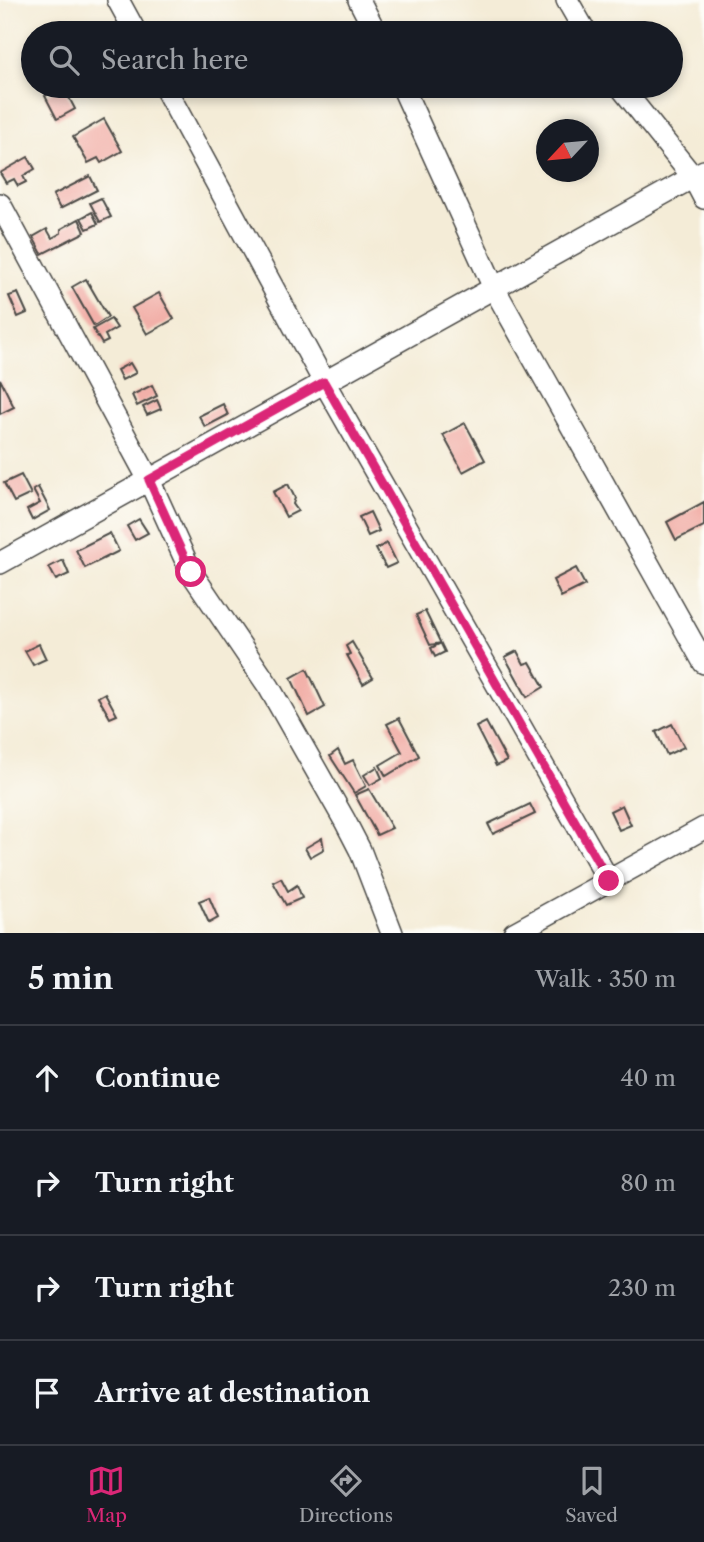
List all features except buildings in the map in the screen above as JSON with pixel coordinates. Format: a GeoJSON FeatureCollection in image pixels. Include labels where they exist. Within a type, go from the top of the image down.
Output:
{"type":"FeatureCollection","features":[{"type":"Feature","properties":{"kind":"street"},"geometry":{"type":"LineString","coordinates":[[118,0],[129,21]]}},
{"type":"Feature","properties":{"kind":"street"},"geometry":{"type":"LineString","coordinates":[[359,0],[370,21]]}},
{"type":"Feature","properties":{"kind":"street"},"geometry":{"type":"LineString","coordinates":[[567,0],[579,21]]}},
{"type":"Feature","properties":{"kind":"street"},"geometry":{"type":"LineString","coordinates":[[170,98],[324,382],[609,881]]}},
{"type":"Feature","properties":{"kind":"street"},"geometry":{"type":"LineString","coordinates":[[407,98],[494,288],[704,663]]}},
{"type":"Feature","properties":{"kind":"street"},"geometry":{"type":"LineString","coordinates":[[631,98],[698,174],[704,198]]}},
{"type":"Feature","properties":{"kind":"street"},"geometry":{"type":"LineString","coordinates":[[0,563],[698,174]]}},
{"type":"Feature","properties":{"kind":"street"},"geometry":{"type":"LineString","coordinates":[[0,204],[149,480],[191,572],[270,687],[345,821],[360,850],[392,933]]}},
{"type":"Feature","properties":{"kind":"street"},"geometry":{"type":"LineString","coordinates":[[514,933],[704,828]]}},
{"type":"Feature","properties":{"kind":"route"},"geometry":{"type":"LineString","coordinates":[[191,572],[149,480],[324,382],[609,881]]}}]}
